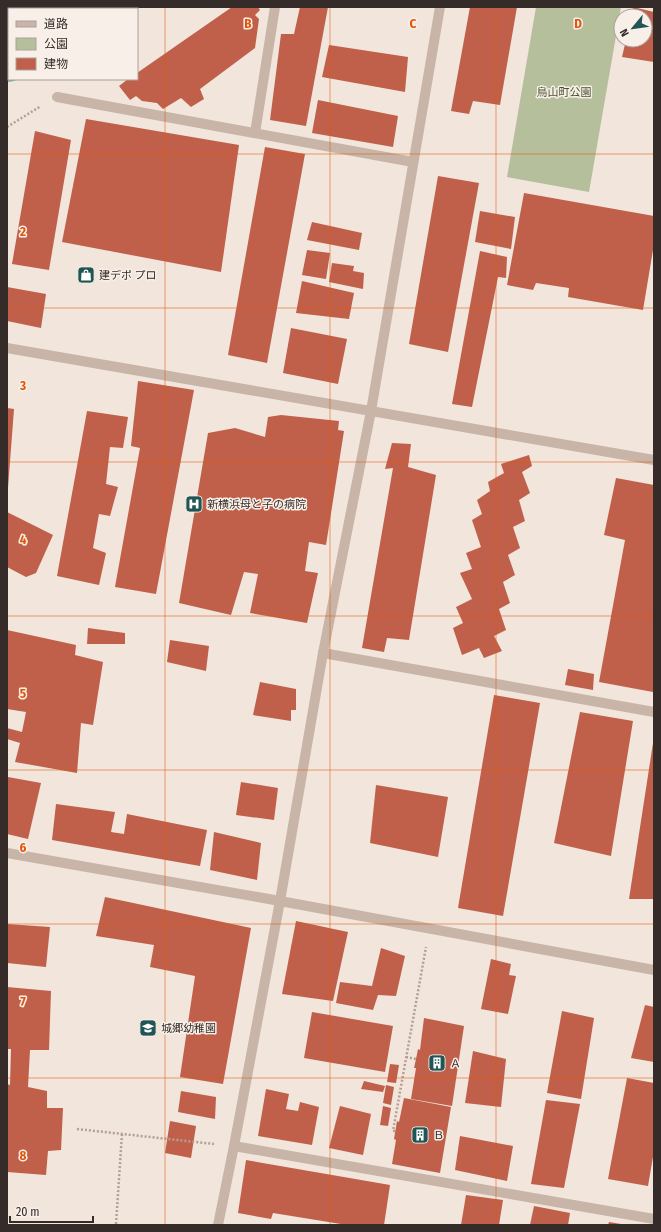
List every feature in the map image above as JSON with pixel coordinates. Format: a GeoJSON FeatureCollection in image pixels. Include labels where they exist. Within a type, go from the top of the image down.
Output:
{"type":"FeatureCollection","features":[{"type":"Feature","properties":{"kind":"street"},"geometry":{"type":"LineString","coordinates":[[255,133],[275,7]]}},
{"type":"Feature","properties":{"kind":"street"},"geometry":{"type":"LineString","coordinates":[[218,1225],[280,901],[323,653],[371,410],[440,7]]}},
{"type":"Feature","properties":{"kind":"street"},"geometry":{"type":"LineString","coordinates":[[57,97],[413,162]]}},
{"type":"Feature","properties":{"kind":"street"},"geometry":{"type":"LineString","coordinates":[[7,348],[654,460]]}},
{"type":"Feature","properties":{"kind":"street"},"geometry":{"type":"LineString","coordinates":[[323,653],[654,712]]}},
{"type":"Feature","properties":{"kind":"street"},"geometry":{"type":"LineString","coordinates":[[7,853],[280,901],[654,970]]}},
{"type":"Feature","properties":{"kind":"street"},"geometry":{"type":"LineString","coordinates":[[234,1146],[654,1219]]}},
{"type":"Feature","properties":{"kind":"path"},"geometry":{"type":"LineString","coordinates":[[7,127],[57,97]]}},
{"type":"Feature","properties":{"kind":"path"},"geometry":{"type":"LineString","coordinates":[[395,1131],[393,1131],[424,954]]}},
{"type":"Feature","properties":{"kind":"path"},"geometry":{"type":"LineString","coordinates":[[406,1057],[416,1059]]}},
{"type":"Feature","properties":{"kind":"path"},"geometry":{"type":"LineString","coordinates":[[77,1129],[194,1142]]}},
{"type":"Feature","properties":{"kind":"path"},"geometry":{"type":"LineString","coordinates":[[116,1224],[122,1134]]}},
{"type":"Feature","properties":{"kind":"green space","name":"鳥山町公園"},"geometry":{"type":"Polygon","coordinates":[[[536,7],[621,7],[613,8],[614,48],[589,192],[507,177],[536,7]]]}},
{"type":"Feature","properties":{"kind":"building"},"geometry":{"type":"Polygon","coordinates":[[[232,7],[258,7],[260,10],[255,15],[259,19],[255,48],[200,89],[204,99],[191,107],[181,98],[163,109],[157,103],[142,101],[136,96],[130,100],[119,86],[127,80],[138,80],[138,72],[232,7]]]}},
{"type":"Feature","properties":{"kind":"building"},"geometry":{"type":"Polygon","coordinates":[[[300,7],[328,7],[306,126],[270,120],[281,34],[294,34],[300,7]]]}},
{"type":"Feature","properties":{"kind":"building"},"geometry":{"type":"Polygon","coordinates":[[[470,7],[517,7],[500,105],[473,101],[469,114],[451,111],[470,7]]]}},
{"type":"Feature","properties":{"kind":"building"},"geometry":{"type":"Polygon","coordinates":[[[654,12],[654,62],[622,57],[624,48],[653,48],[654,12]]]}},
{"type":"Feature","properties":{"kind":"building"},"geometry":{"type":"Polygon","coordinates":[[[329,45],[408,57],[405,92],[322,77],[329,45]]]}},
{"type":"Feature","properties":{"kind":"building"},"geometry":{"type":"Polygon","coordinates":[[[318,100],[398,116],[393,147],[312,133],[318,100]]]}},
{"type":"Feature","properties":{"kind":"building"},"geometry":{"type":"Polygon","coordinates":[[[86,119],[239,145],[221,272],[62,242],[86,119]]]}},
{"type":"Feature","properties":{"kind":"building"},"geometry":{"type":"Polygon","coordinates":[[[35,131],[71,140],[49,270],[12,264],[35,131]]]}},
{"type":"Feature","properties":{"kind":"building"},"geometry":{"type":"Polygon","coordinates":[[[265,147],[305,154],[267,363],[228,355],[265,147]]]}},
{"type":"Feature","properties":{"kind":"building"},"geometry":{"type":"Polygon","coordinates":[[[438,176],[479,183],[448,352],[409,344],[438,176]]]}},
{"type":"Feature","properties":{"kind":"building"},"geometry":{"type":"Polygon","coordinates":[[[524,193],[654,216],[654,244],[643,310],[568,297],[569,288],[536,283],[533,290],[507,285],[524,193]]]}},
{"type":"Feature","properties":{"kind":"building"},"geometry":{"type":"Polygon","coordinates":[[[480,211],[515,217],[511,249],[475,242],[480,211]]]}},
{"type":"Feature","properties":{"kind":"building"},"geometry":{"type":"Polygon","coordinates":[[[312,222],[362,233],[359,250],[307,240],[312,222]]]}},
{"type":"Feature","properties":{"kind":"building"},"geometry":{"type":"Polygon","coordinates":[[[307,250],[330,253],[326,279],[302,275],[307,250]]]}},
{"type":"Feature","properties":{"kind":"building"},"geometry":{"type":"Polygon","coordinates":[[[480,251],[507,257],[506,278],[498,277],[472,407],[452,404],[480,251]]]}},
{"type":"Feature","properties":{"kind":"building"},"geometry":{"type":"Polygon","coordinates":[[[332,263],[354,266],[353,271],[364,273],[363,289],[329,282],[332,263]]]}},
{"type":"Feature","properties":{"kind":"building"},"geometry":{"type":"Polygon","coordinates":[[[302,281],[354,293],[349,319],[296,313],[302,281]]]}},
{"type":"Feature","properties":{"kind":"building"},"geometry":{"type":"Polygon","coordinates":[[[7,287],[46,294],[41,328],[7,321],[7,287]]]}},
{"type":"Feature","properties":{"kind":"building"},"geometry":{"type":"Polygon","coordinates":[[[291,328],[347,339],[338,384],[283,373],[291,328]]]}},
{"type":"Feature","properties":{"kind":"building"},"geometry":{"type":"Polygon","coordinates":[[[138,381],[194,390],[156,594],[115,587],[140,448],[131,446],[138,381]]]}},
{"type":"Feature","properties":{"kind":"building"},"geometry":{"type":"Polygon","coordinates":[[[7,408],[14,409],[8,488],[7,488],[7,408]]]}},
{"type":"Feature","properties":{"kind":"building"},"geometry":{"type":"Polygon","coordinates":[[[87,411],[128,417],[123,448],[110,447],[106,484],[118,487],[110,516],[99,514],[93,548],[106,553],[99,585],[57,576],[87,411]]]}},
{"type":"Feature","properties":{"kind":"building"},"geometry":{"type":"Polygon","coordinates":[[[281,415],[339,421],[338,430],[344,431],[326,545],[309,542],[305,571],[318,573],[307,623],[250,613],[258,574],[244,572],[231,615],[179,603],[208,433],[235,428],[265,437],[268,417],[281,415]]]}},
{"type":"Feature","properties":{"kind":"building"},"geometry":{"type":"Polygon","coordinates":[[[392,443],[411,444],[408,467],[436,475],[409,640],[387,638],[384,652],[362,648],[393,468],[385,469],[392,443]]]}},
{"type":"Feature","properties":{"kind":"building"},"geometry":{"type":"Polygon","coordinates":[[[529,455],[532,466],[522,472],[530,493],[519,500],[525,521],[513,527],[520,548],[508,555],[515,575],[503,582],[510,603],[499,609],[506,630],[494,636],[502,651],[484,658],[479,648],[462,655],[453,628],[463,623],[456,607],[472,599],[460,573],[472,569],[466,553],[481,547],[472,520],[482,514],[477,500],[490,491],[488,482],[504,473],[501,464],[529,455]]]}},
{"type":"Feature","properties":{"kind":"building"},"geometry":{"type":"Polygon","coordinates":[[[616,478],[654,485],[653,692],[599,682],[625,540],[604,535],[616,478]]]}},
{"type":"Feature","properties":{"kind":"building"},"geometry":{"type":"Polygon","coordinates":[[[7,512],[53,535],[36,573],[26,577],[7,567],[7,512]]]}},
{"type":"Feature","properties":{"kind":"building"},"geometry":{"type":"Polygon","coordinates":[[[88,628],[125,633],[125,644],[87,644],[88,628]]]}},
{"type":"Feature","properties":{"kind":"building"},"geometry":{"type":"Polygon","coordinates":[[[7,630],[76,645],[75,655],[103,662],[93,725],[81,723],[77,773],[15,762],[20,743],[7,739],[7,728],[22,732],[26,712],[7,709],[7,630]]]}},
{"type":"Feature","properties":{"kind":"building"},"geometry":{"type":"Polygon","coordinates":[[[170,640],[209,646],[206,671],[167,662],[170,640]]]}},
{"type":"Feature","properties":{"kind":"building"},"geometry":{"type":"Polygon","coordinates":[[[568,669],[594,674],[593,690],[565,685],[568,669]]]}},
{"type":"Feature","properties":{"kind":"building"},"geometry":{"type":"Polygon","coordinates":[[[260,682],[296,689],[296,710],[291,710],[291,721],[253,715],[260,682]]]}},
{"type":"Feature","properties":{"kind":"building"},"geometry":{"type":"Polygon","coordinates":[[[494,695],[540,703],[503,916],[458,908],[494,695]]]}},
{"type":"Feature","properties":{"kind":"building"},"geometry":{"type":"Polygon","coordinates":[[[580,712],[633,721],[611,856],[554,843],[580,712]]]}},
{"type":"Feature","properties":{"kind":"building"},"geometry":{"type":"Polygon","coordinates":[[[653,743],[654,899],[629,899],[653,743]]]}},
{"type":"Feature","properties":{"kind":"building"},"geometry":{"type":"Polygon","coordinates":[[[8,777],[41,783],[28,839],[7,834],[8,777]]]}},
{"type":"Feature","properties":{"kind":"building"},"geometry":{"type":"Polygon","coordinates":[[[241,782],[278,788],[274,820],[236,815],[241,782]]]}},
{"type":"Feature","properties":{"kind":"building"},"geometry":{"type":"Polygon","coordinates":[[[376,785],[448,797],[438,857],[370,843],[376,785]]]}},
{"type":"Feature","properties":{"kind":"building"},"geometry":{"type":"Polygon","coordinates":[[[56,804],[115,812],[111,832],[124,834],[127,814],[207,830],[200,866],[52,840],[56,804]]]}},
{"type":"Feature","properties":{"kind":"building"},"geometry":{"type":"Polygon","coordinates":[[[214,832],[261,843],[257,880],[210,870],[214,832]]]}},
{"type":"Feature","properties":{"kind":"building"},"geometry":{"type":"Polygon","coordinates":[[[105,897],[251,928],[223,1084],[180,1077],[195,976],[150,967],[154,945],[96,936],[105,897]]]}},
{"type":"Feature","properties":{"kind":"building"},"geometry":{"type":"Polygon","coordinates":[[[296,921],[348,932],[333,1001],[282,994],[296,921]]]}},
{"type":"Feature","properties":{"kind":"building"},"geometry":{"type":"Polygon","coordinates":[[[7,924],[50,927],[46,967],[7,963],[7,924]]]}},
{"type":"Feature","properties":{"kind":"building"},"geometry":{"type":"Polygon","coordinates":[[[381,948],[405,956],[396,996],[378,995],[373,1010],[336,1003],[340,982],[372,986],[381,948]]]}},
{"type":"Feature","properties":{"kind":"building"},"geometry":{"type":"Polygon","coordinates":[[[491,959],[511,964],[509,975],[516,976],[508,1014],[481,1009],[491,959]]]}},
{"type":"Feature","properties":{"kind":"building"},"geometry":{"type":"Polygon","coordinates":[[[7,987],[51,991],[49,1050],[30,1050],[28,1087],[47,1091],[47,1108],[63,1108],[61,1150],[48,1151],[46,1175],[7,1172],[7,1084],[10,1085],[11,1049],[7,1049],[7,987]]]}},
{"type":"Feature","properties":{"kind":"building"},"geometry":{"type":"Polygon","coordinates":[[[645,1005],[654,1007],[654,1062],[631,1058],[645,1005]]]}},
{"type":"Feature","properties":{"kind":"building"},"geometry":{"type":"Polygon","coordinates":[[[562,1011],[594,1018],[581,1099],[547,1093],[562,1011]]]}},
{"type":"Feature","properties":{"kind":"building"},"geometry":{"type":"Polygon","coordinates":[[[312,1012],[393,1026],[385,1072],[304,1058],[312,1012]]]}},
{"type":"Feature","properties":{"kind":"building","name":"Ａ"},"geometry":{"type":"Polygon","coordinates":[[[424,1018],[464,1026],[452,1106],[411,1099],[416,1068],[414,1068],[418,1049],[420,1050],[424,1018]]]}},
{"type":"Feature","properties":{"kind":"building"},"geometry":{"type":"Polygon","coordinates":[[[473,1051],[506,1059],[501,1107],[465,1103],[473,1051]]]}},
{"type":"Feature","properties":{"kind":"building"},"geometry":{"type":"Polygon","coordinates":[[[390,1064],[399,1065],[396,1083],[387,1082],[390,1064]]]}},
{"type":"Feature","properties":{"kind":"building"},"geometry":{"type":"Polygon","coordinates":[[[627,1078],[654,1083],[654,1151],[648,1186],[608,1179],[627,1078]]]}},
{"type":"Feature","properties":{"kind":"building"},"geometry":{"type":"Polygon","coordinates":[[[364,1081],[385,1086],[383,1092],[361,1089],[364,1081]]]}},
{"type":"Feature","properties":{"kind":"building"},"geometry":{"type":"Polygon","coordinates":[[[386,1085],[394,1087],[391,1105],[383,1103],[386,1085]]]}},
{"type":"Feature","properties":{"kind":"building"},"geometry":{"type":"Polygon","coordinates":[[[266,1089],[289,1094],[286,1109],[298,1111],[300,1102],[319,1107],[312,1145],[258,1136],[266,1089]]]}},
{"type":"Feature","properties":{"kind":"building"},"geometry":{"type":"Polygon","coordinates":[[[181,1091],[216,1097],[215,1119],[178,1112],[181,1091]]]}},
{"type":"Feature","properties":{"kind":"building","name":"Ｂ"},"geometry":{"type":"Polygon","coordinates":[[[404,1098],[451,1107],[440,1173],[392,1164],[396,1140],[394,1139],[397,1121],[399,1122],[404,1098]]]}},
{"type":"Feature","properties":{"kind":"building"},"geometry":{"type":"Polygon","coordinates":[[[546,1100],[580,1104],[564,1188],[531,1184],[546,1100]]]}},
{"type":"Feature","properties":{"kind":"building"},"geometry":{"type":"Polygon","coordinates":[[[340,1106],[371,1114],[363,1155],[329,1148],[340,1106]]]}},
{"type":"Feature","properties":{"kind":"building"},"geometry":{"type":"Polygon","coordinates":[[[383,1106],[391,1108],[388,1126],[380,1125],[383,1106]]]}},
{"type":"Feature","properties":{"kind":"building"},"geometry":{"type":"Polygon","coordinates":[[[170,1121],[196,1126],[191,1158],[165,1153],[170,1121]]]}},
{"type":"Feature","properties":{"kind":"building"},"geometry":{"type":"Polygon","coordinates":[[[460,1136],[513,1146],[507,1181],[455,1170],[460,1136]]]}},
{"type":"Feature","properties":{"kind":"building"},"geometry":{"type":"Polygon","coordinates":[[[246,1160],[390,1185],[384,1225],[347,1225],[273,1213],[271,1219],[238,1213],[246,1160]]]}},
{"type":"Feature","properties":{"kind":"building"},"geometry":{"type":"Polygon","coordinates":[[[466,1195],[503,1200],[499,1225],[461,1225],[466,1195]]]}},
{"type":"Feature","properties":{"kind":"building"},"geometry":{"type":"Polygon","coordinates":[[[534,1206],[570,1213],[568,1225],[530,1225],[534,1206]]]}},
{"type":"Feature","properties":{"kind":"building"},"geometry":{"type":"Polygon","coordinates":[[[609,1222],[621,1224],[621,1225],[608,1225],[609,1222]]]}},
{"type":"Feature","properties":{"kind":"place","name":"建デポ プロ"},"geometry":{"type":"Point","coordinates":[86,275]}},
{"type":"Feature","properties":{"kind":"place","name":"新横浜母と子の病院"},"geometry":{"type":"Point","coordinates":[194,504]}},
{"type":"Feature","properties":{"kind":"place","name":"城郷幼稚園"},"geometry":{"type":"Point","coordinates":[148,1028]}},
{"type":"Feature","properties":{"kind":"place","name":"Ａ"},"geometry":{"type":"Point","coordinates":[437,1063]}},
{"type":"Feature","properties":{"kind":"place","name":"Ｂ"},"geometry":{"type":"Point","coordinates":[420,1135]}}]}
